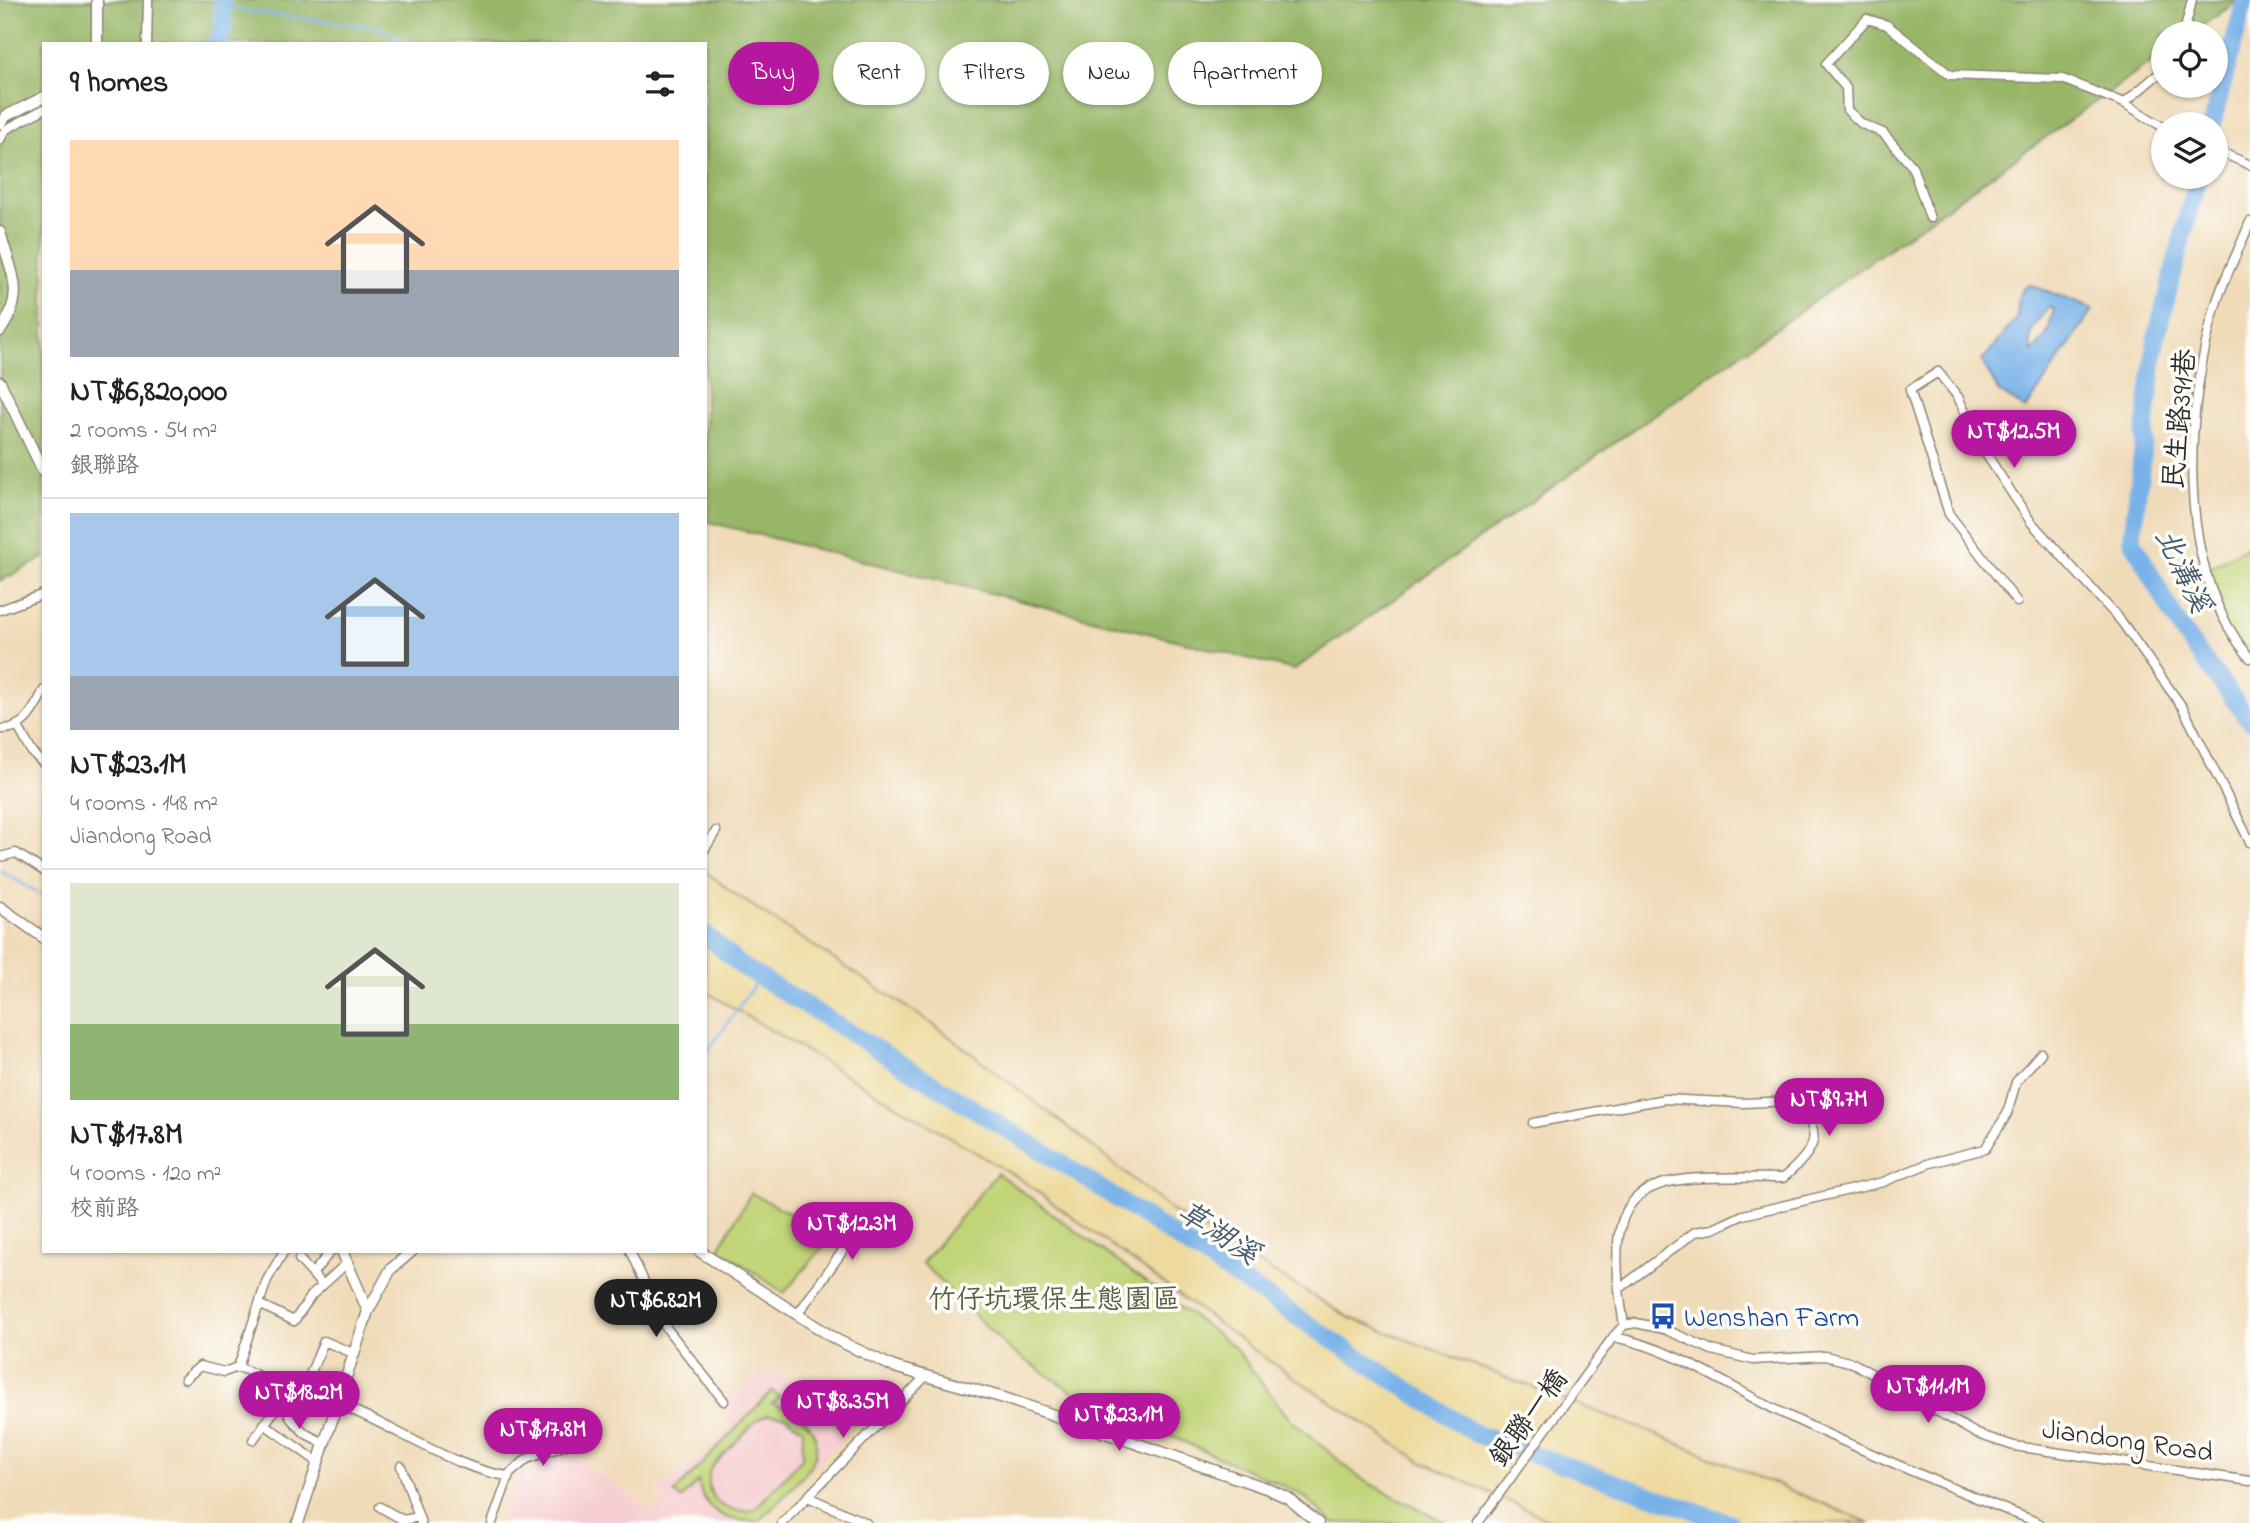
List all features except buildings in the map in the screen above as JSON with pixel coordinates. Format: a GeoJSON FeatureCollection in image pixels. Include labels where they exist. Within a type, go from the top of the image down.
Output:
{"type":"FeatureCollection","features":[{"type":"Feature","properties":{"kind":"street"},"geometry":{"type":"LineString","coordinates":[[97,0],[97,42]]}},
{"type":"Feature","properties":{"kind":"street"},"geometry":{"type":"LineString","coordinates":[[148,0],[148,42]]}},
{"type":"Feature","properties":{"kind":"street"},"geometry":{"type":"LineString","coordinates":[[2187,21],[2192,0]]}},
{"type":"Feature","properties":{"kind":"street"},"geometry":{"type":"LineString","coordinates":[[1930,218],[1912,166],[1883,133],[1862,124],[1847,110],[1846,88],[1826,64],[1867,19],[1887,25],[1950,75],[2062,79],[2124,103],[2151,120]]}},
{"type":"Feature","properties":{"kind":"street"},"geometry":{"type":"LineString","coordinates":[[2124,103],[2151,80]]}},
{"type":"Feature","properties":{"kind":"street"},"geometry":{"type":"LineString","coordinates":[[0,123],[42,98]]}},
{"type":"Feature","properties":{"kind":"street"},"geometry":{"type":"LineString","coordinates":[[0,140],[5,130],[42,110]]}},
{"type":"Feature","properties":{"kind":"street"},"geometry":{"type":"LineString","coordinates":[[2228,155],[2250,165]]}},
{"type":"Feature","properties":{"kind":"street","name":"民生路391巷"},"geometry":{"type":"LineString","coordinates":[[2250,222],[2218,300],[2208,341],[2195,422],[2192,500],[2208,584],[2225,620],[2250,657]]}},
{"type":"Feature","properties":{"kind":"street"},"geometry":{"type":"LineString","coordinates":[[0,232],[17,290],[13,312],[0,331]]}},
{"type":"Feature","properties":{"kind":"street"},"geometry":{"type":"LineString","coordinates":[[2017,601],[1949,514],[1910,390],[1938,372],[1958,397],[1982,448],[2031,522],[2121,621],[2183,708],[2250,842]]}},
{"type":"Feature","properties":{"kind":"street"},"geometry":{"type":"LineString","coordinates":[[0,382],[42,469]]}},
{"type":"Feature","properties":{"kind":"street"},"geometry":{"type":"LineString","coordinates":[[0,610],[42,595]]}},
{"type":"Feature","properties":{"kind":"street"},"geometry":{"type":"LineString","coordinates":[[0,729],[26,720],[42,693]]}},
{"type":"Feature","properties":{"kind":"street"},"geometry":{"type":"LineString","coordinates":[[17,725],[32,752],[42,762]]}},
{"type":"Feature","properties":{"kind":"street"},"geometry":{"type":"LineString","coordinates":[[707,846],[716,831]]}},
{"type":"Feature","properties":{"kind":"street"},"geometry":{"type":"LineString","coordinates":[[0,857],[16,853],[42,870]]}},
{"type":"Feature","properties":{"kind":"street"},"geometry":{"type":"LineString","coordinates":[[0,907],[42,937]]}},
{"type":"Feature","properties":{"kind":"street"},"geometry":{"type":"LineString","coordinates":[[1619,1289],[1695,1232],[1713,1229],[1743,1214],[1883,1182],[1930,1163],[1985,1149],[2007,1114],[2016,1082],[2041,1053]]}},
{"type":"Feature","properties":{"kind":"street"},"geometry":{"type":"LineString","coordinates":[[1532,1123],[1665,1099],[1743,1103],[1792,1101],[1811,1118],[1815,1135],[1811,1146],[1796,1167],[1783,1178],[1676,1180],[1659,1183],[1642,1191],[1627,1206],[1618,1236],[1619,1289],[1624,1325],[1613,1338]]}},
{"type":"Feature","properties":{"kind":"street"},"geometry":{"type":"LineString","coordinates":[[797,1315],[844,1249],[836,1233],[814,1215]]}},
{"type":"Feature","properties":{"kind":"street"},"geometry":{"type":"LineString","coordinates":[[238,1367],[267,1280],[283,1253]]}},
{"type":"Feature","properties":{"kind":"street"},"geometry":{"type":"LineString","coordinates":[[313,1273],[329,1253]]}},
{"type":"Feature","properties":{"kind":"street"},"geometry":{"type":"LineString","coordinates":[[343,1253],[368,1311]]}},
{"type":"Feature","properties":{"kind":"street"},"geometry":{"type":"LineString","coordinates":[[298,1523],[368,1311],[391,1269],[410,1253]]}},
{"type":"Feature","properties":{"kind":"street"},"geometry":{"type":"LineString","coordinates":[[631,1253],[664,1325],[724,1401]]}},
{"type":"Feature","properties":{"kind":"street"},"geometry":{"type":"LineString","coordinates":[[702,1253],[852,1348],[924,1378],[1004,1398],[1266,1488],[1288,1498],[1318,1523]]}},
{"type":"Feature","properties":{"kind":"street"},"geometry":{"type":"LineString","coordinates":[[299,1259],[322,1285]]}},
{"type":"Feature","properties":{"kind":"street"},"geometry":{"type":"LineString","coordinates":[[259,1304],[295,1321],[322,1285],[347,1263]]}},
{"type":"Feature","properties":{"kind":"street","name":"Jiandong Road"},"geometry":{"type":"LineString","coordinates":[[1624,1325],[1636,1323],[1664,1329],[1712,1350],[1753,1360],[1825,1356],[1853,1363],[1977,1434],[2014,1446],[2250,1480]]}},
{"type":"Feature","properties":{"kind":"street"},"geometry":{"type":"LineString","coordinates":[[1613,1338],[1639,1342],[1781,1412],[2039,1523]]}},
{"type":"Feature","properties":{"kind":"street","name":"銀聯一橋"},"geometry":{"type":"LineString","coordinates":[[1478,1523],[1613,1338]]}},
{"type":"Feature","properties":{"kind":"street"},"geometry":{"type":"LineString","coordinates":[[342,1391],[309,1377],[324,1341],[355,1354]]}},
{"type":"Feature","properties":{"kind":"street"},"geometry":{"type":"LineString","coordinates":[[186,1379],[200,1366],[223,1372],[238,1367],[253,1373],[283,1399],[292,1420],[306,1434],[324,1443]]}},
{"type":"Feature","properties":{"kind":"street"},"geometry":{"type":"LineString","coordinates":[[782,1523],[924,1378]]}},
{"type":"Feature","properties":{"kind":"street"},"geometry":{"type":"LineString","coordinates":[[253,1440],[283,1399]]}},
{"type":"Feature","properties":{"kind":"street"},"geometry":{"type":"LineString","coordinates":[[338,1404],[473,1467],[507,1476],[527,1459],[569,1444]]}},
{"type":"Feature","properties":{"kind":"street"},"geometry":{"type":"LineString","coordinates":[[264,1424],[318,1462]]}},
{"type":"Feature","properties":{"kind":"street"},"geometry":{"type":"LineString","coordinates":[[380,1507],[403,1520],[420,1520],[401,1466]]}},
{"type":"Feature","properties":{"kind":"street"},"geometry":{"type":"LineString","coordinates":[[492,1523],[510,1473]]}},
{"type":"Feature","properties":{"kind":"street"},"geometry":{"type":"LineString","coordinates":[[808,1497],[866,1523]]}},
{"type":"Feature","properties":{"kind":"shaded area"},"geometry":{"type":"Polygon","coordinates":[[[776,1370],[844,1437],[759,1523],[499,1523],[517,1478],[528,1468],[538,1463],[541,1468],[568,1452],[654,1513],[667,1496],[659,1490],[663,1484],[665,1486],[707,1451],[731,1425],[723,1415],[730,1408],[726,1404],[762,1374],[776,1370]]]}},
{"type":"Feature","properties":{"kind":"green space"},"geometry":{"type":"Polygon","coordinates":[[[0,0],[2239,0],[2209,21],[2151,21],[2151,63],[1294,670],[707,522],[707,42],[42,42],[42,559],[0,581],[0,0]]]}},
{"type":"Feature","properties":{"kind":"green space"},"geometry":{"type":"Polygon","coordinates":[[[2250,545],[2250,665],[2232,645],[2194,577],[2250,545]]]}},
{"type":"Feature","properties":{"kind":"green space","name":"竹仔坑環保生態園區"},"geometry":{"type":"Polygon","coordinates":[[[997,1173],[1233,1346],[1289,1418],[1361,1479],[1446,1523],[1333,1523],[1306,1498],[1286,1487],[1078,1395],[1011,1351],[922,1263],[997,1173]]]}},
{"type":"Feature","properties":{"kind":"green space"},"geometry":{"type":"Polygon","coordinates":[[[751,1193],[811,1224],[830,1239],[784,1293],[719,1248],[751,1193]]]}},
{"type":"Feature","properties":{"kind":"green space"},"geometry":{"type":"Polygon","coordinates":[[[772,1391],[780,1397],[772,1404],[782,1406],[800,1416],[813,1432],[816,1452],[808,1470],[760,1521],[738,1520],[719,1514],[706,1501],[698,1481],[681,1499],[674,1493],[772,1391]],[[767,1415],[757,1420],[710,1469],[710,1489],[719,1503],[734,1510],[754,1510],[802,1458],[803,1429],[784,1416],[767,1415]]]}},
{"type":"Feature","properties":{"kind":"sand"},"geometry":{"type":"Polygon","coordinates":[[[707,873],[736,895],[937,1027],[1172,1211],[1350,1318],[1650,1432],[1870,1523],[1557,1523],[1422,1462],[1268,1360],[1020,1179],[707,992],[707,873]]]}},
{"type":"Feature","properties":{"kind":"water"},"geometry":{"type":"Polygon","coordinates":[[[2028,284],[2093,309],[2026,409],[1999,392],[1982,361],[2017,317],[2019,295],[2028,284]],[[2050,307],[2034,327],[2032,352],[2047,335],[2054,310],[2050,307]]]}},
{"type":"Feature","properties":{"kind":"waterway","name":"草湖溪"},"geometry":{"type":"LineString","coordinates":[[218,42],[223,30],[222,0]]}},
{"type":"Feature","properties":{"kind":"waterway","name":"北溝溪"},"geometry":{"type":"LineString","coordinates":[[2215,112],[2245,0]]}},
{"type":"Feature","properties":{"kind":"waterway"},"geometry":{"type":"LineString","coordinates":[[222,8],[381,28],[407,42]]}},
{"type":"Feature","properties":{"kind":"waterway"},"geometry":{"type":"LineString","coordinates":[[219,38],[227,42]]}},
{"type":"Feature","properties":{"kind":"waterway","name":"北溝溪"},"geometry":{"type":"LineString","coordinates":[[2195,189],[2156,338],[2132,540],[2182,631],[2250,721]]}},
{"type":"Feature","properties":{"kind":"waterway"},"geometry":{"type":"LineString","coordinates":[[0,871],[42,895]]}},
{"type":"Feature","properties":{"kind":"waterway","name":"草湖溪"},"geometry":{"type":"LineString","coordinates":[[707,936],[740,965],[1062,1163],[1476,1434],[1730,1523]]}},
{"type":"Feature","properties":{"kind":"waterway"},"geometry":{"type":"LineString","coordinates":[[707,1052],[760,977]]}},
{"type":"Feature","properties":{"kind":"place","name":"Wenshan Farm"},"geometry":{"type":"Point","coordinates":[1663,1316]}}]}
